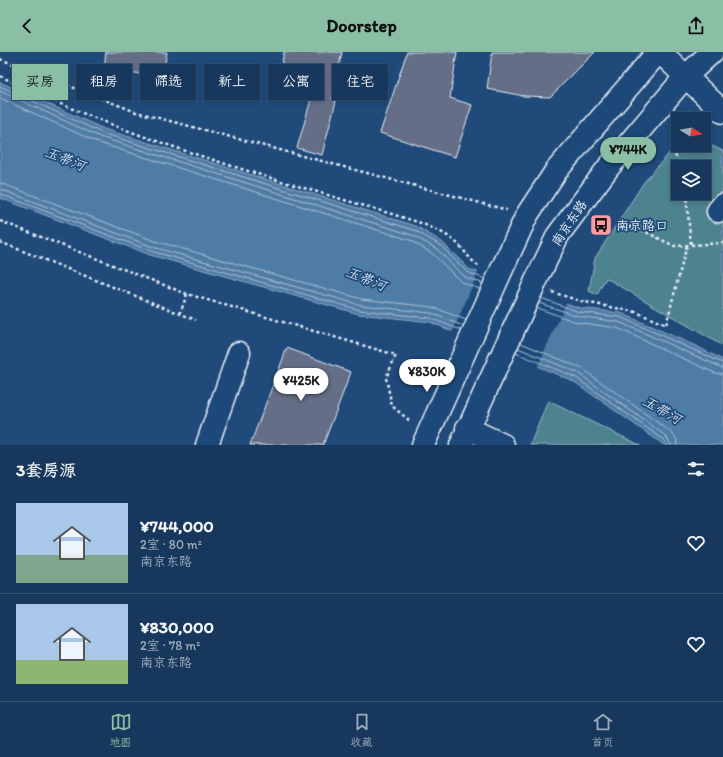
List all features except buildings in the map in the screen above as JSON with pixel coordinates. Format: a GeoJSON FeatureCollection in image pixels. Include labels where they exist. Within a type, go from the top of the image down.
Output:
{"type":"FeatureCollection","features":[{"type":"Feature","properties":{"kind":"main road"},"geometry":{"type":"LineString","coordinates":[[426,437],[463,356],[494,270],[527,215],[556,171],[659,52],[723,112]]}},
{"type":"Feature","properties":{"kind":"main road","name":"南京东路"},"geometry":{"type":"LineString","coordinates":[[464,436],[500,359],[543,287],[558,235],[608,168],[685,77],[712,52]]}},
{"type":"Feature","properties":{"kind":"main road"},"geometry":{"type":"LineString","coordinates":[[207,445],[239,353]]}},
{"type":"Feature","properties":{"kind":"main road"},"geometry":{"type":"LineString","coordinates":[[464,436],[503,445]]}},
{"type":"Feature","properties":{"kind":"path"},"geometry":{"type":"LineString","coordinates":[[0,59],[136,112],[527,215]]}},
{"type":"Feature","properties":{"kind":"path"},"geometry":{"type":"LineString","coordinates":[[0,76],[114,126],[207,158],[418,222],[442,231],[459,246],[471,261],[494,270]]}},
{"type":"Feature","properties":{"kind":"path"},"geometry":{"type":"LineString","coordinates":[[687,200],[691,245]]}},
{"type":"Feature","properties":{"kind":"path"},"geometry":{"type":"LineString","coordinates":[[0,221],[187,294],[396,355],[386,378],[392,406],[426,437]]}},
{"type":"Feature","properties":{"kind":"path"},"geometry":{"type":"LineString","coordinates":[[618,223],[644,231],[674,246],[723,243]]}},
{"type":"Feature","properties":{"kind":"path"},"geometry":{"type":"LineString","coordinates":[[0,242],[196,320]]}},
{"type":"Feature","properties":{"kind":"path"},"geometry":{"type":"LineString","coordinates":[[543,287],[580,301],[636,312],[666,325],[687,245]]}},
{"type":"Feature","properties":{"kind":"path"},"geometry":{"type":"LineString","coordinates":[[180,314],[187,294]]}},
{"type":"Feature","properties":{"kind":"green space"},"geometry":{"type":"Polygon","coordinates":[[[711,145],[723,151],[723,346],[606,278],[597,295],[589,291],[595,258],[644,182],[671,151],[711,152],[711,145]]]}},
{"type":"Feature","properties":{"kind":"green space"},"geometry":{"type":"Polygon","coordinates":[[[548,401],[640,445],[530,445],[548,401]]]}},
{"type":"Feature","properties":{"kind":"water","name":"玉带河"},"geometry":{"type":"Polygon","coordinates":[[[0,82],[12,87],[12,100],[40,100],[104,129],[416,226],[442,242],[469,269],[580,308],[621,313],[698,347],[723,360],[723,445],[664,445],[573,381],[430,322],[359,314],[150,255],[0,198],[0,82]]]}},
{"type":"Feature","properties":{"kind":"pier"},"geometry":{"type":"Polygon","coordinates":[[[479,270],[567,301],[537,368],[452,333],[479,270]]]}},
{"type":"Feature","properties":{"kind":"place","name":"南京路口"},"geometry":{"type":"Point","coordinates":[601,225]}}]}
